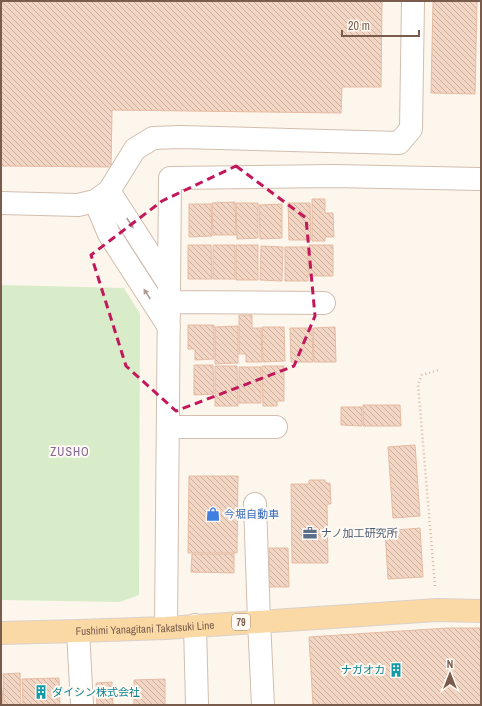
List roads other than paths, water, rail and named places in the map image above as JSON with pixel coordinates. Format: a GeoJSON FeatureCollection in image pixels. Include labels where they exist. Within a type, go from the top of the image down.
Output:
{"type":"FeatureCollection","features":[{"type":"Feature","properties":{"kind":"main road","name":"Fushimi Yanagitani Takatsuki Line"},"geometry":{"type":"LineString","coordinates":[[1,633],[166,628],[437,610],[481,611]]}},
{"type":"Feature","properties":{"kind":"street"},"geometry":{"type":"LineString","coordinates":[[1,203],[78,205],[102,196],[135,149],[154,138],[180,137],[398,143],[411,129],[413,1]]}},
{"type":"Feature","properties":{"kind":"street"},"geometry":{"type":"LineString","coordinates":[[166,628],[170,178],[333,176],[481,179]]}},
{"type":"Feature","properties":{"kind":"street"},"geometry":{"type":"LineString","coordinates":[[102,196],[169,293]]}},
{"type":"Feature","properties":{"kind":"street"},"geometry":{"type":"LineString","coordinates":[[102,196],[109,234],[169,327]]}},
{"type":"Feature","properties":{"kind":"street"},"geometry":{"type":"LineString","coordinates":[[169,293],[324,304]]}},
{"type":"Feature","properties":{"kind":"street"},"geometry":{"type":"LineString","coordinates":[[168,427],[276,428]]}},
{"type":"Feature","properties":{"kind":"street"},"geometry":{"type":"LineString","coordinates":[[255,504],[263,705]]}},
{"type":"Feature","properties":{"kind":"street"},"geometry":{"type":"LineString","coordinates":[[195,625],[197,705]]}},
{"type":"Feature","properties":{"kind":"street"},"geometry":{"type":"LineString","coordinates":[[78,631],[82,705]]}},
{"type":"Feature","properties":{"kind":"place","name":"今堀自動車"},"geometry":{"type":"Point","coordinates":[213,514]}},
{"type":"Feature","properties":{"kind":"place","name":"ナノ加工研究所"},"geometry":{"type":"Point","coordinates":[310,533]}},
{"type":"Feature","properties":{"kind":"place","name":"ナガオカ"},"geometry":{"type":"Point","coordinates":[396,670]}},
{"type":"Feature","properties":{"kind":"place","name":"ダイシン株式会社"},"geometry":{"type":"Point","coordinates":[41,692]}},
{"type":"Feature","properties":{"kind":"district","name":"ZUSHO"},"geometry":{"type":"Point","coordinates":[70,452]}}]}
